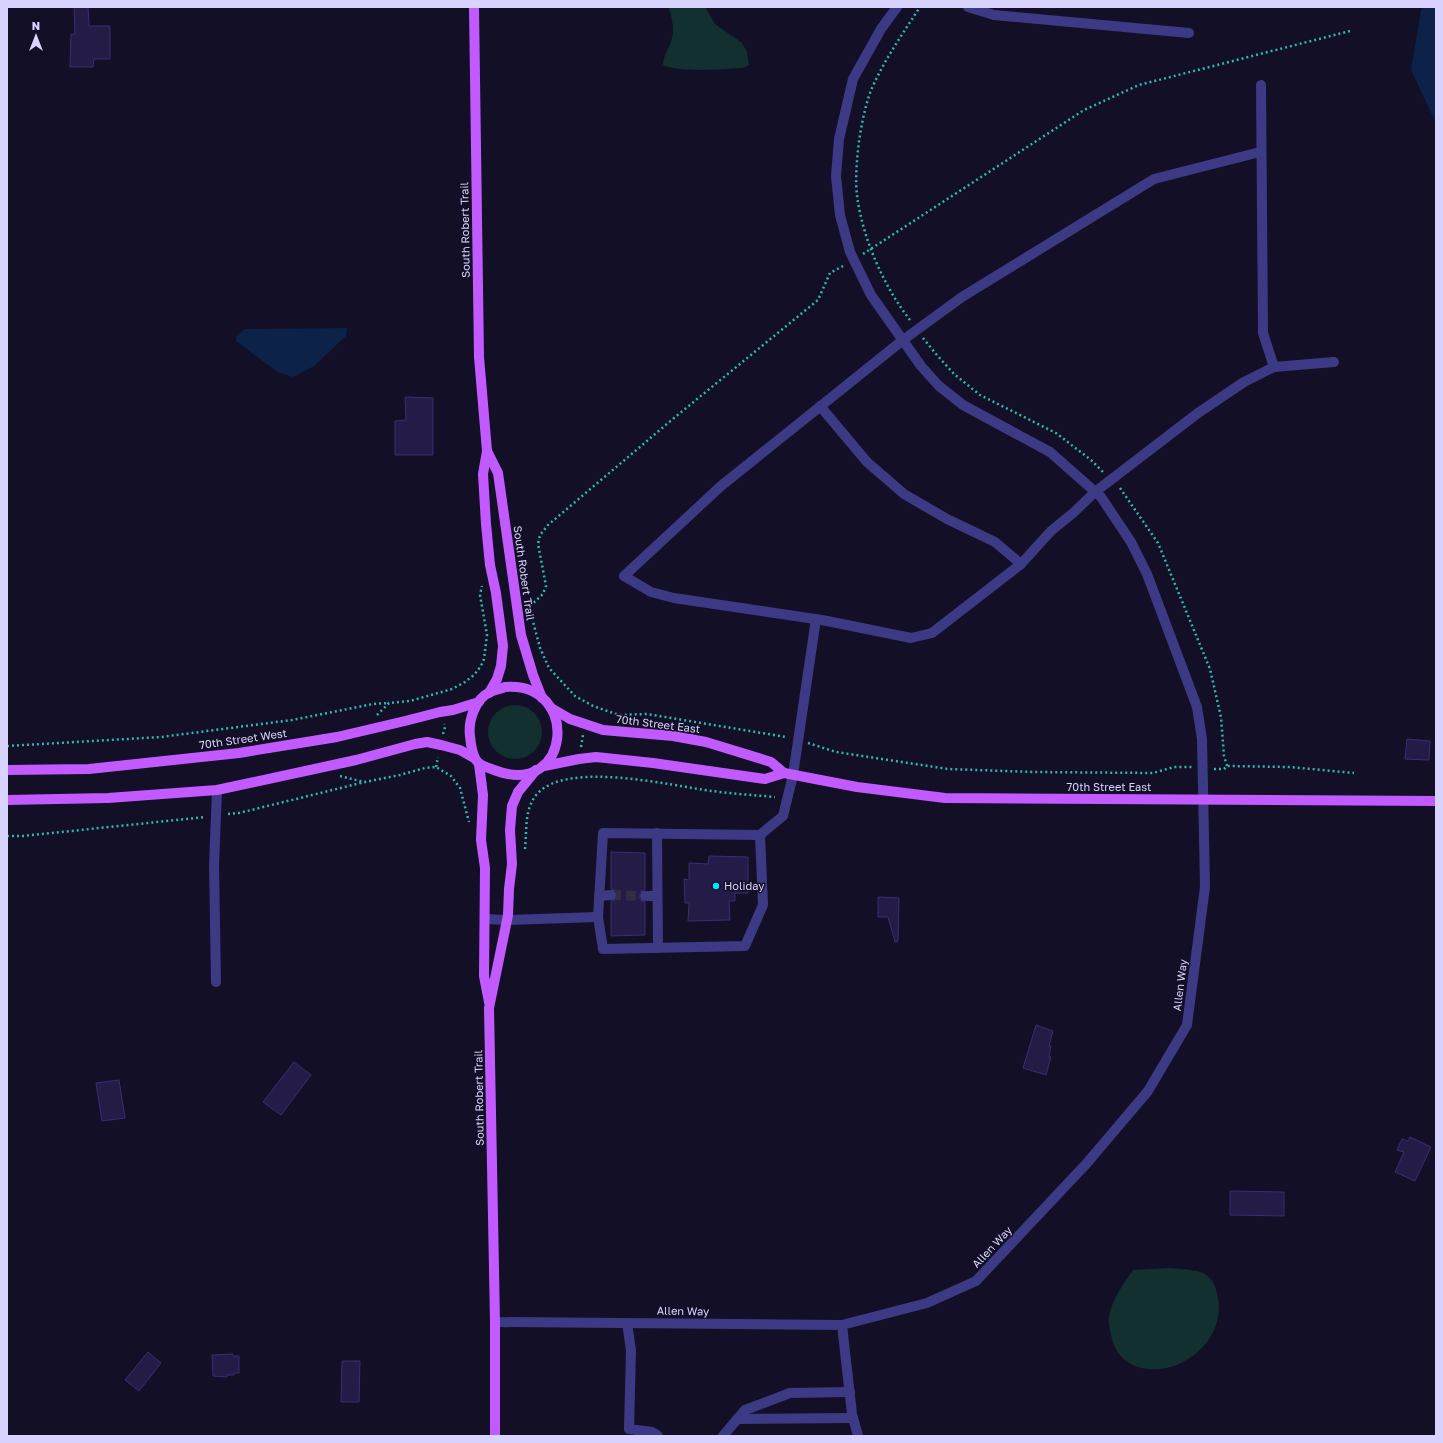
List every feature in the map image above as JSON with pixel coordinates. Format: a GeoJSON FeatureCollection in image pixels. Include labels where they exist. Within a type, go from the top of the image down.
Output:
{"type":"FeatureCollection","features":[{"type":"Feature","properties":{"kind":"main road","name":"South Robert Trail"},"geometry":{"type":"LineString","coordinates":[[474,7],[479,357],[487,452],[483,474],[490,565],[496,593],[503,646],[501,666],[497,679],[489,692]]}},
{"type":"Feature","properties":{"kind":"main road","name":"South Robert Trail"},"geometry":{"type":"LineString","coordinates":[[487,452],[498,473],[521,635],[533,675],[542,698]]}},
{"type":"Feature","properties":{"kind":"main road"},"geometry":{"type":"LineString","coordinates":[[7,800],[108,798],[217,790],[348,762],[428,742],[460,750],[477,761],[510,775],[524,775],[540,768],[555,751],[558,738],[556,720],[551,708],[542,698],[524,688],[505,687],[489,692],[479,702],[472,716],[470,726],[470,735],[477,761],[482,787],[482,840],[485,868],[484,976],[490,1008]]}},
{"type":"Feature","properties":{"kind":"main road","name":"70th Street West"},"geometry":{"type":"LineString","coordinates":[[7,770],[89,769],[231,754],[337,737],[453,710],[479,702]]}},
{"type":"Feature","properties":{"kind":"main road","name":"70th Street East"},"geometry":{"type":"LineString","coordinates":[[551,708],[570,719],[604,730],[673,736],[706,742],[771,762],[789,774]]}},
{"type":"Feature","properties":{"kind":"main road","name":"70th Street East"},"geometry":{"type":"LineString","coordinates":[[540,768],[579,759],[596,757],[646,762],[765,779],[789,774],[857,787],[945,798],[1436,801]]}},
{"type":"Feature","properties":{"kind":"main road","name":"South Robert Trail"},"geometry":{"type":"LineString","coordinates":[[495,1436],[495,1322],[490,1008],[507,920],[512,864],[510,830],[512,806],[518,792],[540,768]]}},
{"type":"Feature","properties":{"kind":"street","name":"Allen Way"},"geometry":{"type":"LineString","coordinates":[[495,1322],[842,1324],[927,1304],[976,1281],[1087,1163],[1148,1091],[1187,1025],[1205,886],[1202,739],[1197,707],[1147,574],[1131,542],[1101,497],[1050,452],[957,401],[939,386],[922,366],[871,295],[850,252],[840,215],[836,176],[838,139],[853,79],[881,29],[896,7]]}},
{"type":"Feature","properties":{"kind":"street"},"geometry":{"type":"LineString","coordinates":[[968,7],[994,15],[1189,33]]}},
{"type":"Feature","properties":{"kind":"street"},"geometry":{"type":"LineString","coordinates":[[1261,84],[1260,152],[1262,333],[1274,367]]}},
{"type":"Feature","properties":{"kind":"street"},"geometry":{"type":"LineString","coordinates":[[1260,152],[1154,179],[962,297],[903,340],[721,486],[624,576],[650,592],[674,598],[816,618],[911,638],[932,633],[1021,564],[1051,531],[1095,492],[1198,413],[1244,382],[1274,367],[1334,362]]}},
{"type":"Feature","properties":{"kind":"street"},"geometry":{"type":"LineString","coordinates":[[820,406],[868,462],[904,494],[947,519],[995,542],[1021,564]]}},
{"type":"Feature","properties":{"kind":"street"},"geometry":{"type":"LineString","coordinates":[[760,835],[763,905],[745,946],[604,949],[598,917],[603,833],[760,835],[783,816],[788,799],[789,774],[798,739],[816,618]]}},
{"type":"Feature","properties":{"kind":"street"},"geometry":{"type":"LineString","coordinates":[[216,982],[214,866],[217,790]]}},
{"type":"Feature","properties":{"kind":"street"},"geometry":{"type":"LineString","coordinates":[[657,833],[658,948]]}},
{"type":"Feature","properties":{"kind":"street"},"geometry":{"type":"LineString","coordinates":[[600,896],[612,895]]}},
{"type":"Feature","properties":{"kind":"street"},"geometry":{"type":"LineString","coordinates":[[646,896],[657,896]]}},
{"type":"Feature","properties":{"kind":"street"},"geometry":{"type":"LineString","coordinates":[[485,919],[507,920],[598,917]]}},
{"type":"Feature","properties":{"kind":"street"},"geometry":{"type":"LineString","coordinates":[[627,1323],[631,1350],[628,1432],[652,1432],[658,1436]]}},
{"type":"Feature","properties":{"kind":"street"},"geometry":{"type":"LineString","coordinates":[[842,1324],[853,1418],[858,1436]]}},
{"type":"Feature","properties":{"kind":"street"},"geometry":{"type":"LineString","coordinates":[[723,1436],[745,1410],[790,1393],[850,1392]]}},
{"type":"Feature","properties":{"kind":"street"},"geometry":{"type":"LineString","coordinates":[[737,1419],[853,1418]]}},
{"type":"Feature","properties":{"kind":"path"},"geometry":{"type":"LineString","coordinates":[[920,7],[886,59],[872,89],[862,120],[857,160],[857,195],[864,230],[878,268],[904,313],[936,354],[954,374],[980,395],[1056,433],[1090,460],[1122,491],[1158,543],[1210,670],[1221,717],[1224,756],[1228,766]]}},
{"type":"Feature","properties":{"kind":"path"},"geometry":{"type":"LineString","coordinates":[[530,606],[543,594],[546,586],[538,544],[540,535],[548,526],[674,418],[818,300],[830,273],[872,250],[1084,110],[1139,85],[1350,31]]}},
{"type":"Feature","properties":{"kind":"path"},"geometry":{"type":"LineString","coordinates":[[540,648],[549,668],[566,688],[574,696],[593,706],[619,715],[647,714],[798,739],[836,752],[948,769],[1034,772],[1153,773],[1174,766],[1224,769],[1228,766],[1290,767],[1354,773]]}},
{"type":"Feature","properties":{"kind":"path"},"geometry":{"type":"LineString","coordinates":[[7,746],[161,737],[292,720],[373,704],[410,701],[452,689],[465,682],[474,675],[481,666],[485,651]]}},
{"type":"Feature","properties":{"kind":"path"},"geometry":{"type":"LineString","coordinates":[[366,730],[376,715],[389,703]]}},
{"type":"Feature","properties":{"kind":"path"},"geometry":{"type":"LineString","coordinates":[[580,778],[579,759],[585,725],[593,706]]}},
{"type":"Feature","properties":{"kind":"path"},"geometry":{"type":"LineString","coordinates":[[7,836],[23,836],[239,813],[365,782],[425,768],[436,767],[451,776],[460,788],[466,807],[469,825]]}},
{"type":"Feature","properties":{"kind":"path"},"geometry":{"type":"LineString","coordinates":[[512,864],[522,856],[530,804],[538,793],[547,786],[559,781],[580,778],[616,778],[712,792],[788,799]]}},
{"type":"Feature","properties":{"kind":"green space"},"geometry":{"type":"Polygon","coordinates":[[[669,7],[705,7],[715,24],[742,43],[747,52],[749,65],[743,68],[690,70],[663,65],[673,34],[669,7]]]}},
{"type":"Feature","properties":{"kind":"green space"},"geometry":{"type":"Polygon","coordinates":[[[515,705],[525,707],[534,713],[540,722],[542,732],[540,742],[534,751],[525,757],[515,759],[505,757],[496,751],[490,742],[488,732],[490,722],[496,713],[505,707],[515,705]]]}},
{"type":"Feature","properties":{"kind":"green space"},"geometry":{"type":"Polygon","coordinates":[[[1170,1268],[1202,1272],[1212,1281],[1216,1288],[1219,1314],[1215,1329],[1207,1342],[1196,1353],[1183,1362],[1169,1367],[1154,1369],[1138,1367],[1125,1360],[1118,1353],[1114,1344],[1109,1323],[1109,1316],[1112,1306],[1133,1270],[1170,1268]]]}},
{"type":"Feature","properties":{"kind":"water"},"geometry":{"type":"Polygon","coordinates":[[[1424,7],[1436,7],[1436,123],[1411,70],[1421,10],[1424,7]]]}},
{"type":"Feature","properties":{"kind":"water"},"geometry":{"type":"Polygon","coordinates":[[[347,328],[346,336],[314,366],[293,377],[279,373],[236,341],[237,335],[245,329],[347,328]]]}},
{"type":"Feature","properties":{"kind":"building"},"geometry":{"type":"Polygon","coordinates":[[[74,7],[88,7],[89,26],[110,26],[110,59],[94,59],[93,67],[70,67],[71,34],[75,34],[74,7]]]}},
{"type":"Feature","properties":{"kind":"building"},"geometry":{"type":"Polygon","coordinates":[[[405,397],[433,398],[433,455],[395,455],[395,421],[406,420],[405,397]]]}},
{"type":"Feature","properties":{"kind":"building"},"geometry":{"type":"Polygon","coordinates":[[[1407,739],[1430,741],[1429,760],[1405,759],[1407,739]]]}},
{"type":"Feature","properties":{"kind":"building"},"geometry":{"type":"Polygon","coordinates":[[[611,852],[645,853],[645,890],[641,891],[639,896],[641,901],[645,902],[645,935],[611,936],[611,901],[615,900],[617,895],[616,891],[611,889],[611,852]]]}},
{"type":"Feature","properties":{"kind":"building","name":"Holiday"},"geometry":{"type":"Polygon","coordinates":[[[709,856],[748,857],[748,893],[735,893],[735,901],[729,901],[730,920],[688,921],[689,903],[685,903],[684,879],[689,880],[689,863],[708,864],[709,856]]]}},
{"type":"Feature","properties":{"kind":"building"},"geometry":{"type":"Polygon","coordinates":[[[878,897],[899,898],[898,941],[895,942],[888,917],[878,917],[878,897]]]}},
{"type":"Feature","properties":{"kind":"building"},"geometry":{"type":"Polygon","coordinates":[[[1036,1025],[1053,1031],[1049,1046],[1051,1046],[1049,1056],[1051,1057],[1046,1075],[1023,1068],[1036,1025]]]}},
{"type":"Feature","properties":{"kind":"building"},"geometry":{"type":"Polygon","coordinates":[[[294,1062],[311,1075],[281,1115],[263,1102],[294,1062]]]}},
{"type":"Feature","properties":{"kind":"building"},"geometry":{"type":"Polygon","coordinates":[[[119,1080],[125,1118],[102,1121],[96,1083],[119,1080]]]}},
{"type":"Feature","properties":{"kind":"building"},"geometry":{"type":"Polygon","coordinates":[[[1410,1137],[1431,1147],[1415,1181],[1395,1172],[1404,1152],[1397,1150],[1402,1139],[1408,1141],[1410,1137]]]}},
{"type":"Feature","properties":{"kind":"building"},"geometry":{"type":"Polygon","coordinates":[[[1230,1191],[1284,1192],[1284,1216],[1230,1215],[1230,1191]]]}},
{"type":"Feature","properties":{"kind":"building"},"geometry":{"type":"Polygon","coordinates":[[[148,1352],[161,1363],[139,1391],[125,1380],[148,1352]]]}},
{"type":"Feature","properties":{"kind":"building"},"geometry":{"type":"Polygon","coordinates":[[[233,1354],[233,1356],[239,1356],[239,1373],[227,1375],[227,1377],[213,1376],[212,1355],[233,1354]]]}},
{"type":"Feature","properties":{"kind":"building"},"geometry":{"type":"Polygon","coordinates":[[[342,1361],[360,1361],[359,1402],[341,1402],[342,1361]]]}},
{"type":"Feature","properties":{"kind":"tunnel"},"geometry":{"type":"LineString","coordinates":[[611,895],[645,896]]}},
{"type":"Feature","properties":{"kind":"place","name":"Holiday"},"geometry":{"type":"Point","coordinates":[716,886]}}]}
